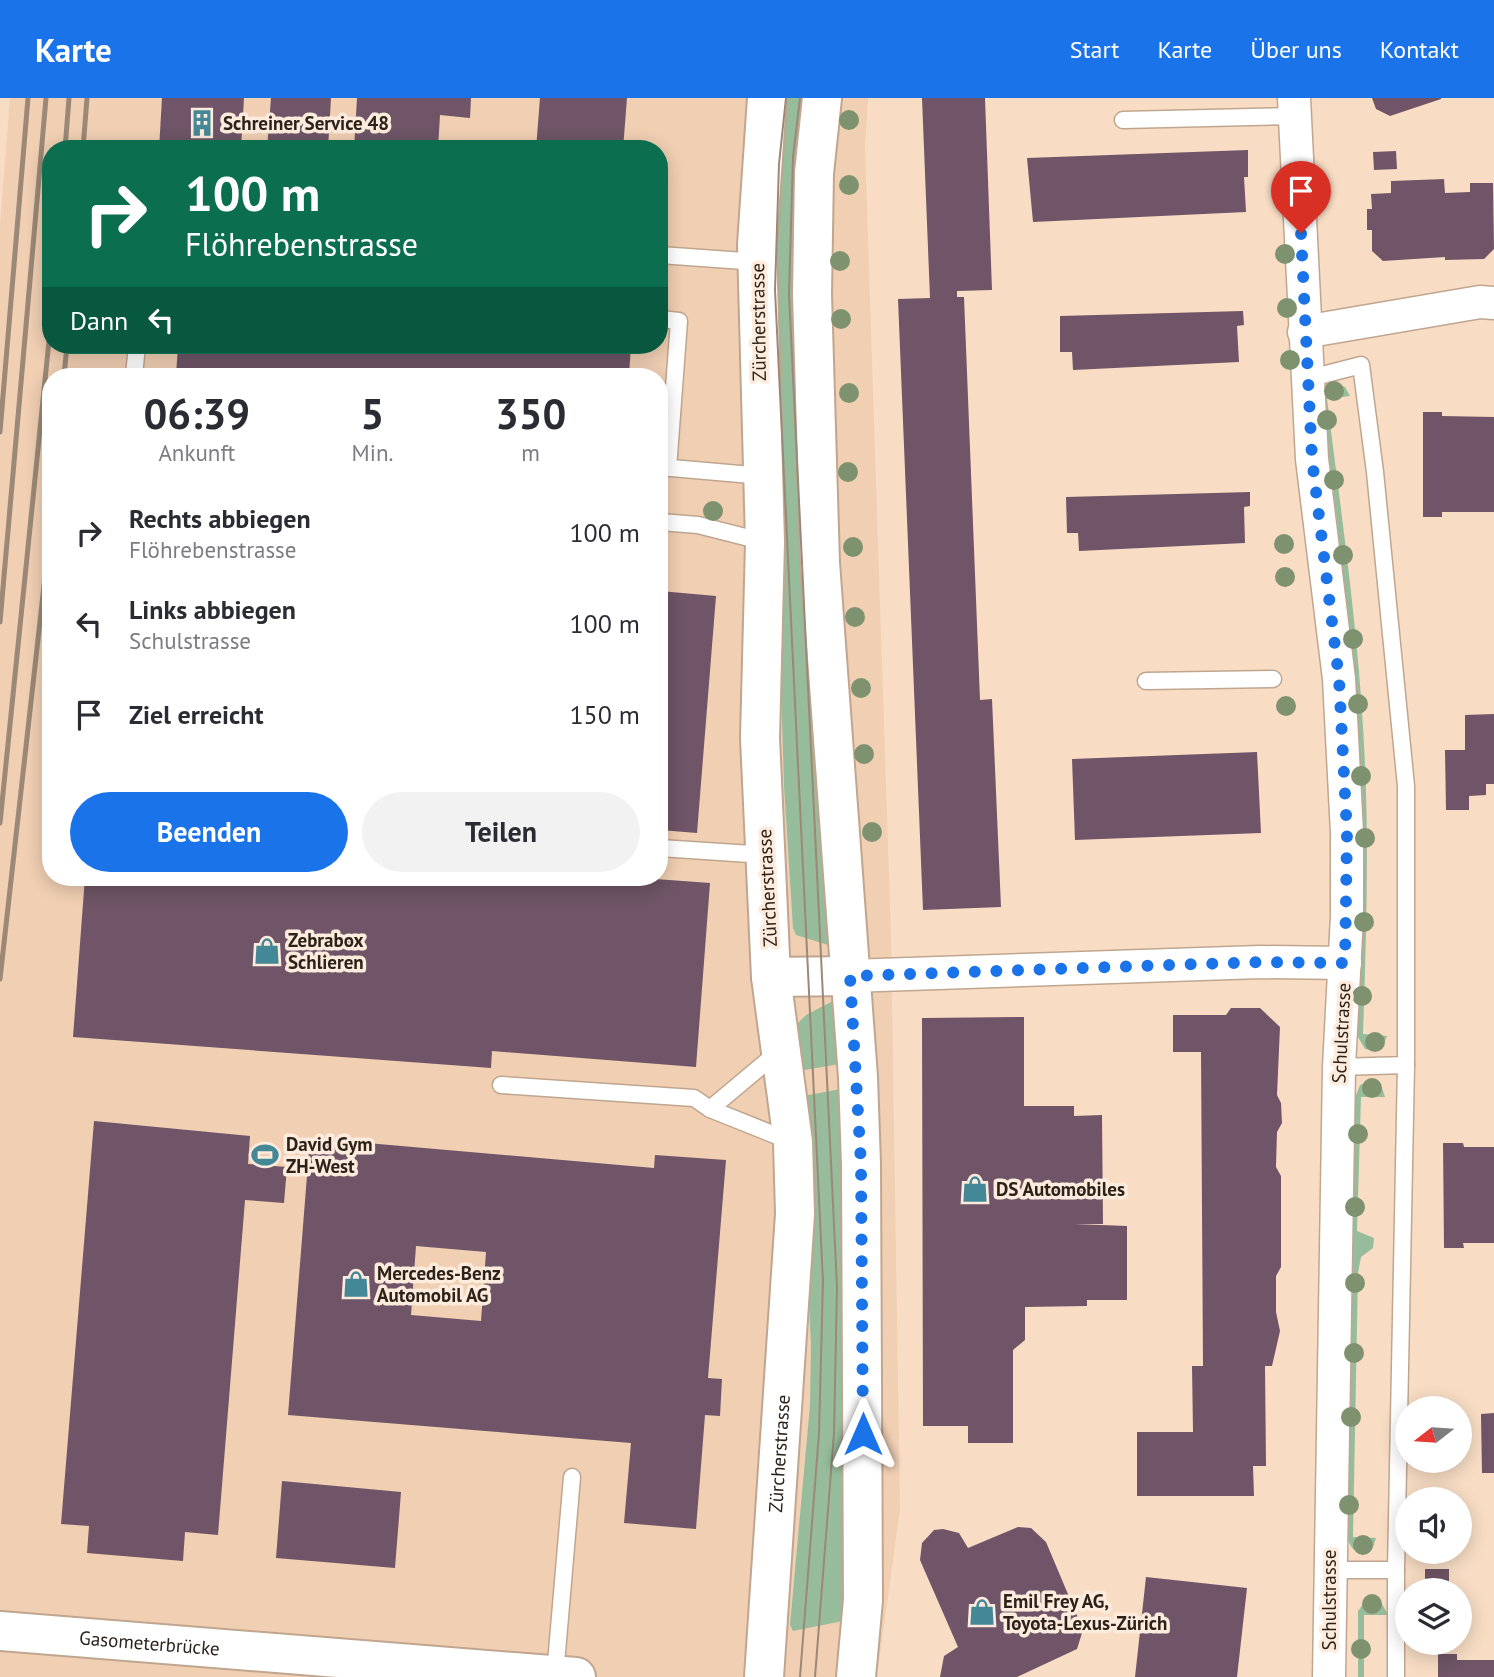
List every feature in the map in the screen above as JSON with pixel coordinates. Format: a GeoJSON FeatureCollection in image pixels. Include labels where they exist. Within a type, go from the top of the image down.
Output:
{"type":"FeatureCollection","features":[{"type":"Feature","properties":{"kind":"main road","name":"Zürcherstrasse"},"geometry":{"type":"LineString","coordinates":[[764,1677],[795,1214],[793,1142],[771,977],[760,738],[765,542],[758,262],[766,98]]}},
{"type":"Feature","properties":{"kind":"main road"},"geometry":{"type":"LineString","coordinates":[[822,98],[814,173],[812,295],[820,563],[859,1097],[863,1274],[863,1600],[856,1677]]}},
{"type":"Feature","properties":{"kind":"main road"},"geometry":{"type":"LineString","coordinates":[[771,977],[850,976]]}},
{"type":"Feature","properties":{"kind":"main road","name":"Gasometerbrücke"},"geometry":{"type":"LineString","coordinates":[[0,1631],[111,1640],[300,1665],[566,1676]]}},
{"type":"Feature","properties":{"kind":"street","name":"Schulstrasse"},"geometry":{"type":"LineString","coordinates":[[1295,107],[1312,459],[1339,679],[1347,833],[1345,963],[1339,1067],[1329,1677]]}},
{"type":"Feature","properties":{"kind":"street"},"geometry":{"type":"LineString","coordinates":[[1304,332],[1480,302],[1494,303]]}},
{"type":"Feature","properties":{"kind":"street"},"geometry":{"type":"LineString","coordinates":[[850,976],[1260,962],[1345,963]]}},
{"type":"Feature","properties":{"kind":"lane"},"geometry":{"type":"LineString","coordinates":[[1123,120],[1295,107]]}},
{"type":"Feature","properties":{"kind":"lane"},"geometry":{"type":"LineString","coordinates":[[668,256],[758,262]]}},
{"type":"Feature","properties":{"kind":"lane"},"geometry":{"type":"LineString","coordinates":[[668,320],[679,321],[668,429]]}},
{"type":"Feature","properties":{"kind":"lane"},"geometry":{"type":"LineString","coordinates":[[1307,379],[1361,365],[1375,472],[1406,786],[1406,1065],[1396,1677]]}},
{"type":"Feature","properties":{"kind":"lane"},"geometry":{"type":"LineString","coordinates":[[668,468],[763,476]]}},
{"type":"Feature","properties":{"kind":"lane"},"geometry":{"type":"LineString","coordinates":[[668,523],[698,525],[765,542]]}},
{"type":"Feature","properties":{"kind":"lane"},"geometry":{"type":"LineString","coordinates":[[1146,681],[1273,679]]}},
{"type":"Feature","properties":{"kind":"lane"},"geometry":{"type":"LineString","coordinates":[[668,849],[766,855]]}},
{"type":"Feature","properties":{"kind":"lane"},"geometry":{"type":"LineString","coordinates":[[710,1109],[781,1050]]}},
{"type":"Feature","properties":{"kind":"lane"},"geometry":{"type":"LineString","coordinates":[[1339,1067],[1406,1065]]}},
{"type":"Feature","properties":{"kind":"lane"},"geometry":{"type":"LineString","coordinates":[[502,1085],[694,1098],[710,1109],[793,1142]]}},
{"type":"Feature","properties":{"kind":"lane"},"geometry":{"type":"LineString","coordinates":[[566,1676],[572,1477]]}},
{"type":"Feature","properties":{"kind":"lane"},"geometry":{"type":"LineString","coordinates":[[1329,1570],[1396,1570]]}},
{"type":"Feature","properties":{"kind":"shaded area"},"geometry":{"type":"Polygon","coordinates":[[[10,98],[868,98],[865,148],[891,937],[900,1509],[877,1677],[0,1677],[0,225],[10,98]]]}},
{"type":"Feature","properties":{"kind":"green space"},"geometry":{"type":"Polygon","coordinates":[[[775,98],[809,98],[833,942],[828,945],[796,935],[793,928],[784,786],[776,518],[775,98]]]}},
{"type":"Feature","properties":{"kind":"green space"},"geometry":{"type":"Polygon","coordinates":[[[1335,383],[1345,387],[1350,396],[1327,399],[1350,581],[1363,718],[1367,865],[1363,1034],[1387,1036],[1383,1046],[1375,1051],[1365,1049],[1358,1037],[1361,867],[1359,765],[1349,628],[1322,399],[1323,389],[1335,383]]]}},
{"type":"Feature","properties":{"kind":"green space"},"geometry":{"type":"Polygon","coordinates":[[[838,1001],[845,1063],[793,1072],[794,1027],[806,1015],[838,1001]]]}},
{"type":"Feature","properties":{"kind":"green space"},"geometry":{"type":"Polygon","coordinates":[[[1370,1081],[1381,1085],[1385,1097],[1361,1097],[1357,1231],[1374,1238],[1373,1248],[1361,1257],[1358,1273],[1353,1537],[1376,1538],[1373,1547],[1360,1553],[1352,1548],[1346,1537],[1355,1098],[1360,1085],[1370,1081]]]}},
{"type":"Feature","properties":{"kind":"green space"},"geometry":{"type":"Polygon","coordinates":[[[846,1088],[852,1452],[843,1621],[793,1631],[790,1625],[810,1405],[811,1344],[798,1097],[846,1088]]]}},
{"type":"Feature","properties":{"kind":"green space"},"geometry":{"type":"Polygon","coordinates":[[[1373,1600],[1382,1604],[1388,1615],[1364,1615],[1364,1677],[1358,1677],[1358,1611],[1363,1604],[1373,1600]]]}},
{"type":"Feature","properties":{"kind":"building","name":"Schreiner Service 48"},"geometry":{"type":"Polygon","coordinates":[[[162,98],[244,98],[242,140],[160,140],[162,98]]]}},
{"type":"Feature","properties":{"kind":"building"},"geometry":{"type":"Polygon","coordinates":[[[271,98],[331,98],[329,140],[268,140],[271,98]]]}},
{"type":"Feature","properties":{"kind":"building"},"geometry":{"type":"Polygon","coordinates":[[[357,98],[471,98],[470,118],[440,115],[439,140],[355,140],[357,98]]]}},
{"type":"Feature","properties":{"kind":"building"},"geometry":{"type":"Polygon","coordinates":[[[540,98],[627,98],[624,140],[537,140],[540,98]]]}},
{"type":"Feature","properties":{"kind":"building"},"geometry":{"type":"Polygon","coordinates":[[[922,98],[985,98],[992,290],[957,291],[957,297],[964,297],[980,700],[992,699],[1001,907],[923,910],[898,299],[930,298],[922,98]]]}},
{"type":"Feature","properties":{"kind":"building"},"geometry":{"type":"Polygon","coordinates":[[[1372,98],[1441,99],[1390,116],[1376,109],[1372,98]]]}},
{"type":"Feature","properties":{"kind":"building"},"geometry":{"type":"Polygon","coordinates":[[[1248,150],[1248,177],[1244,177],[1246,212],[1033,222],[1027,158],[1248,150]]]}},
{"type":"Feature","properties":{"kind":"building"},"geometry":{"type":"Polygon","coordinates":[[[1396,151],[1397,169],[1374,170],[1373,152],[1396,151]]]}},
{"type":"Feature","properties":{"kind":"building"},"geometry":{"type":"Polygon","coordinates":[[[1444,179],[1445,193],[1470,192],[1470,183],[1493,183],[1494,249],[1484,259],[1445,260],[1445,257],[1383,261],[1372,251],[1372,230],[1367,230],[1367,209],[1372,209],[1371,194],[1391,193],[1391,181],[1444,179]]]}},
{"type":"Feature","properties":{"kind":"building"},"geometry":{"type":"Polygon","coordinates":[[[1243,311],[1244,325],[1237,326],[1239,362],[1073,370],[1072,352],[1060,352],[1060,316],[1243,311]]]}},
{"type":"Feature","properties":{"kind":"building"},"geometry":{"type":"Polygon","coordinates":[[[177,354],[630,354],[630,368],[177,368],[177,354]]]}},
{"type":"Feature","properties":{"kind":"building"},"geometry":{"type":"Polygon","coordinates":[[[1423,412],[1442,412],[1442,416],[1494,417],[1494,512],[1442,512],[1442,517],[1423,517],[1423,412]]]}},
{"type":"Feature","properties":{"kind":"building"},"geometry":{"type":"Polygon","coordinates":[[[1250,492],[1250,506],[1244,507],[1245,543],[1079,551],[1078,533],[1067,533],[1066,497],[1250,492]]]}},
{"type":"Feature","properties":{"kind":"building"},"geometry":{"type":"Polygon","coordinates":[[[668,592],[716,596],[697,833],[668,831],[668,592]]]}},
{"type":"Feature","properties":{"kind":"building"},"geometry":{"type":"Polygon","coordinates":[[[1494,714],[1494,784],[1486,784],[1486,795],[1469,796],[1469,810],[1446,810],[1445,750],[1465,750],[1465,715],[1494,714]]]}},
{"type":"Feature","properties":{"kind":"building"},"geometry":{"type":"Polygon","coordinates":[[[1257,752],[1261,833],[1075,840],[1072,759],[1257,752]]]}},
{"type":"Feature","properties":{"kind":"building"},"geometry":{"type":"Polygon","coordinates":[[[668,880],[710,883],[696,1067],[492,1051],[491,1068],[73,1037],[84,886],[668,886],[668,880]]]}},
{"type":"Feature","properties":{"kind":"building"},"geometry":{"type":"Polygon","coordinates":[[[1231,1008],[1260,1008],[1280,1027],[1277,1095],[1281,1103],[1282,1123],[1277,1132],[1276,1167],[1281,1176],[1281,1267],[1276,1276],[1276,1312],[1280,1331],[1272,1366],[1265,1366],[1266,1466],[1253,1466],[1254,1496],[1137,1496],[1137,1432],[1193,1432],[1192,1366],[1203,1366],[1201,1052],[1173,1052],[1173,1015],[1226,1015],[1231,1008]]]}},
{"type":"Feature","properties":{"kind":"building"},"geometry":{"type":"Polygon","coordinates":[[[1024,1017],[1024,1106],[1074,1106],[1074,1116],[1102,1115],[1103,1224],[1074,1224],[1127,1226],[1127,1300],[1087,1300],[1087,1306],[1025,1307],[1025,1340],[1013,1350],[1013,1443],[968,1443],[968,1426],[923,1426],[922,1018],[1024,1017]]]}},
{"type":"Feature","properties":{"kind":"building"},"geometry":{"type":"Polygon","coordinates":[[[94,1121],[250,1136],[248,1164],[287,1167],[284,1203],[245,1200],[218,1535],[185,1532],[183,1561],[87,1553],[89,1526],[61,1524],[94,1121]]]}},
{"type":"Feature","properties":{"kind":"building","name":"Mercedes-Benz Automobil AG"},"geometry":{"type":"Polygon","coordinates":[[[310,1138],[654,1168],[655,1155],[726,1160],[708,1378],[722,1379],[720,1416],[705,1415],[696,1529],[624,1523],[631,1443],[288,1415],[310,1138]],[[416,1246],[411,1315],[481,1321],[486,1252],[416,1246]]]}},
{"type":"Feature","properties":{"kind":"building"},"geometry":{"type":"Polygon","coordinates":[[[1443,1143],[1463,1143],[1464,1147],[1494,1147],[1494,1243],[1463,1243],[1464,1248],[1444,1248],[1443,1143]]]}},
{"type":"Feature","properties":{"kind":"building"},"geometry":{"type":"Polygon","coordinates":[[[1494,1413],[1494,1473],[1482,1473],[1481,1414],[1494,1413]]]}},
{"type":"Feature","properties":{"kind":"building"},"geometry":{"type":"Polygon","coordinates":[[[282,1481],[401,1492],[395,1568],[276,1558],[282,1481]]]}},
{"type":"Feature","properties":{"kind":"building"},"geometry":{"type":"Polygon","coordinates":[[[1018,1527],[1031,1528],[1046,1542],[1081,1625],[1082,1633],[1077,1649],[1017,1677],[940,1677],[944,1656],[958,1647],[920,1560],[922,1543],[934,1530],[943,1529],[959,1533],[968,1548],[1018,1527]]]}},
{"type":"Feature","properties":{"kind":"building"},"geometry":{"type":"Polygon","coordinates":[[[1425,1569],[1449,1569],[1449,1578],[1425,1578],[1425,1569]]]}},
{"type":"Feature","properties":{"kind":"building"},"geometry":{"type":"Polygon","coordinates":[[[1146,1577],[1247,1588],[1237,1677],[1135,1677],[1146,1577]]]}},
{"type":"Feature","properties":{"kind":"building"},"geometry":{"type":"Polygon","coordinates":[[[1438,1655],[1457,1655],[1457,1660],[1494,1660],[1494,1677],[1438,1677],[1438,1655]]]}},
{"type":"Feature","properties":{"kind":"tram line"},"geometry":{"type":"LineString","coordinates":[[786,98],[779,164],[775,290],[823,1281],[819,1433],[800,1677]]}},
{"type":"Feature","properties":{"kind":"tram line"},"geometry":{"type":"LineString","coordinates":[[800,98],[793,157],[789,294],[837,1287],[834,1433],[815,1677]]}},
{"type":"Feature","properties":{"kind":"railway"},"geometry":{"type":"LineString","coordinates":[[0,432],[28,98]]}},
{"type":"Feature","properties":{"kind":"railway"},"geometry":{"type":"LineString","coordinates":[[42,140],[46,98]]}},
{"type":"Feature","properties":{"kind":"railway"},"geometry":{"type":"LineString","coordinates":[[66,140],[69,98]]}},
{"type":"Feature","properties":{"kind":"railway"},"geometry":{"type":"LineString","coordinates":[[84,140],[87,98]]}},
{"type":"Feature","properties":{"kind":"railway"},"geometry":{"type":"LineString","coordinates":[[0,622],[42,144]]}},
{"type":"Feature","properties":{"kind":"railway"},"geometry":{"type":"LineString","coordinates":[[46,368],[48,354]]}},
{"type":"Feature","properties":{"kind":"railway"},"geometry":{"type":"LineString","coordinates":[[65,368],[66,354]]}},
{"type":"Feature","properties":{"kind":"railway"},"geometry":{"type":"LineString","coordinates":[[0,823],[42,410]]}},
{"type":"Feature","properties":{"kind":"railway"},"geometry":{"type":"LineString","coordinates":[[0,979],[42,603]]}},
{"type":"Feature","properties":{"kind":"place","name":"Schreiner Service 48"},"geometry":{"type":"Point","coordinates":[202,123]}},
{"type":"Feature","properties":{"kind":"place","name":"Zebrabox Schlieren"},"geometry":{"type":"Point","coordinates":[267,951]}},
{"type":"Feature","properties":{"kind":"place","name":"David Gym ZH-West"},"geometry":{"type":"Point","coordinates":[265,1155]}},
{"type":"Feature","properties":{"kind":"place","name":"DS Automobiles"},"geometry":{"type":"Point","coordinates":[975,1189]}},
{"type":"Feature","properties":{"kind":"place","name":"Mercedes-Benz Automobil AG"},"geometry":{"type":"Point","coordinates":[356,1284]}},
{"type":"Feature","properties":{"kind":"place","name":"Emil Frey AG, Toyota-Lexus-Zürich"},"geometry":{"type":"Point","coordinates":[982,1612]}},
{"type":"Feature","properties":{"kind":"route"},"geometry":{"type":"LineString","coordinates":[[863,1434],[861,1164],[850,976],[1260,962],[1345,963],[1348,916],[1347,833],[1339,679],[1312,459],[1301,233]]}}]}
